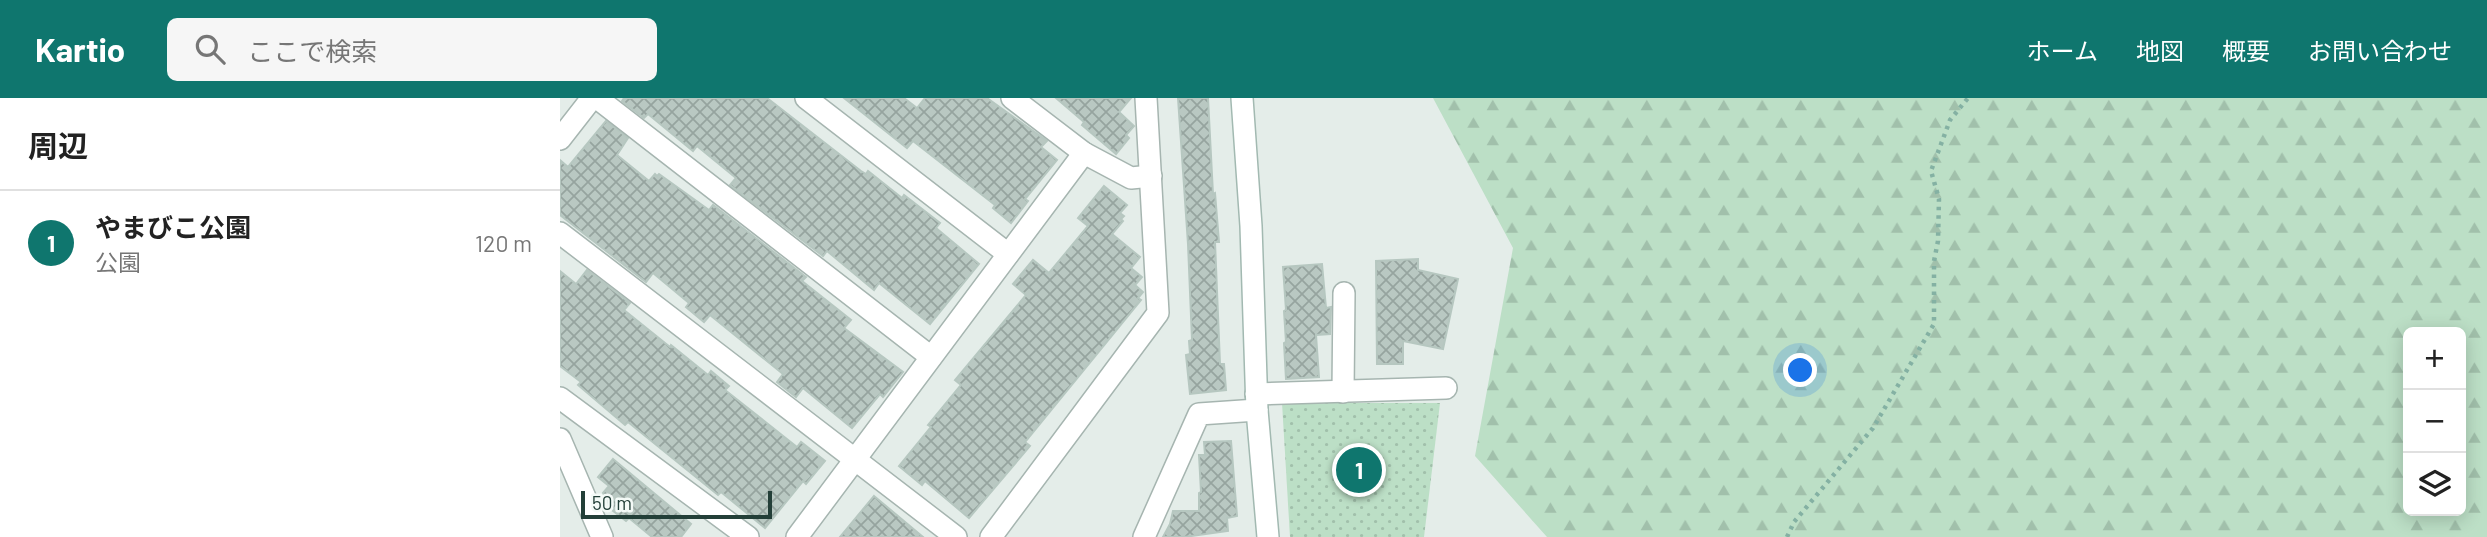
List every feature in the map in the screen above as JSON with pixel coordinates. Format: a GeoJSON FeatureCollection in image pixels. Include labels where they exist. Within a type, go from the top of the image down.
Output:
{"type":"FeatureCollection","features":[{"type":"Feature","properties":{"kind":"street"},"geometry":{"type":"LineString","coordinates":[[560,139],[595,98],[931,357]]}},
{"type":"Feature","properties":{"kind":"street"},"geometry":{"type":"LineString","coordinates":[[806,98],[1009,254]]}},
{"type":"Feature","properties":{"kind":"street"},"geometry":{"type":"LineString","coordinates":[[1012,98],[1084,153],[1131,177],[1151,176]]}},
{"type":"Feature","properties":{"kind":"street"},"geometry":{"type":"LineString","coordinates":[[991,537],[1158,313],[1146,98]]}},
{"type":"Feature","properties":{"kind":"street"},"geometry":{"type":"LineString","coordinates":[[1242,98],[1251,226],[1257,402],[1268,537]]}},
{"type":"Feature","properties":{"kind":"street"},"geometry":{"type":"LineString","coordinates":[[797,537],[1084,153]]}},
{"type":"Feature","properties":{"kind":"street"},"geometry":{"type":"LineString","coordinates":[[560,233],[956,537]]}},
{"type":"Feature","properties":{"kind":"street"},"geometry":{"type":"LineString","coordinates":[[1342,391],[1344,293]]}},
{"type":"Feature","properties":{"kind":"street"},"geometry":{"type":"LineString","coordinates":[[1144,537],[1199,414],[1257,402],[1342,391],[1446,388]]}},
{"type":"Feature","properties":{"kind":"street"},"geometry":{"type":"LineString","coordinates":[[560,398],[748,537]]}},
{"type":"Feature","properties":{"kind":"street"},"geometry":{"type":"LineString","coordinates":[[560,439],[602,537]]}},
{"type":"Feature","properties":{"kind":"path"},"geometry":{"type":"LineString","coordinates":[[1787,537],[1794,522],[1873,428],[1934,324],[1934,261],[1938,241],[1939,200],[1931,171],[1950,120],[1968,98]]}},
{"type":"Feature","properties":{"kind":"green space"},"geometry":{"type":"Polygon","coordinates":[[[1433,98],[2487,98],[2487,537],[1547,537],[1475,456],[1513,248],[1433,98]]]}},
{"type":"Feature","properties":{"kind":"green space"},"geometry":{"type":"Polygon","coordinates":[[[1282,403],[1440,403],[1424,537],[1290,537],[1282,403]]]}},
{"type":"Feature","properties":{"kind":"building"},"geometry":{"type":"Polygon","coordinates":[[[624,98],[767,98],[861,171],[866,174],[868,171],[940,223],[936,228],[979,264],[930,324],[879,283],[874,290],[827,251],[823,256],[730,185],[736,178],[697,146],[693,151],[648,114],[644,118],[622,101],[624,98]]]}},
{"type":"Feature","properties":{"kind":"building"},"geometry":{"type":"Polygon","coordinates":[[[844,98],[904,98],[917,108],[925,98],[987,98],[1047,141],[1041,147],[1057,160],[1025,199],[1028,201],[1011,223],[993,208],[995,205],[913,141],[907,148],[844,98]]]}},
{"type":"Feature","properties":{"kind":"building"},"geometry":{"type":"Polygon","coordinates":[[[1056,98],[1131,98],[1119,112],[1134,126],[1126,135],[1129,138],[1116,154],[1056,98]]]}},
{"type":"Feature","properties":{"kind":"building"},"geometry":{"type":"Polygon","coordinates":[[[1178,98],[1208,98],[1213,194],[1215,193],[1219,242],[1215,242],[1220,364],[1224,364],[1226,390],[1190,394],[1186,355],[1190,354],[1189,341],[1192,340],[1178,98]]]}},
{"type":"Feature","properties":{"kind":"building"},"geometry":{"type":"Polygon","coordinates":[[[606,121],[628,138],[617,155],[649,181],[655,174],[659,174],[709,210],[713,205],[806,277],[802,281],[851,320],[844,328],[903,372],[883,397],[880,394],[852,428],[803,388],[796,397],[777,382],[783,374],[710,315],[704,322],[686,307],[689,303],[653,273],[646,282],[560,215],[560,160],[568,167],[606,121]]]}},
{"type":"Feature","properties":{"kind":"building"},"geometry":{"type":"Polygon","coordinates":[[[1104,186],[1127,205],[1120,213],[1124,216],[1121,219],[1123,221],[1112,234],[1140,257],[1131,268],[1142,277],[1135,285],[1143,292],[1138,298],[1141,300],[1025,442],[1030,446],[969,518],[925,481],[922,485],[899,466],[961,385],[955,380],[1026,295],[1013,284],[1033,260],[1049,273],[1088,226],[1078,218],[1104,186]]]}},
{"type":"Feature","properties":{"kind":"building"},"geometry":{"type":"Polygon","coordinates":[[[1418,259],[1418,270],[1458,279],[1443,349],[1403,341],[1403,364],[1377,364],[1376,261],[1418,259]]]}},
{"type":"Feature","properties":{"kind":"building"},"geometry":{"type":"Polygon","coordinates":[[[1322,264],[1326,308],[1331,307],[1330,334],[1316,335],[1319,377],[1286,379],[1283,267],[1322,264]]]}},
{"type":"Feature","properties":{"kind":"building"},"geometry":{"type":"Polygon","coordinates":[[[587,270],[630,303],[624,310],[670,347],[671,345],[708,375],[711,371],[729,386],[725,390],[797,447],[801,442],[825,461],[806,484],[803,481],[765,528],[721,492],[718,495],[628,422],[625,425],[578,385],[581,382],[560,366],[560,271],[576,284],[587,270]]]}},
{"type":"Feature","properties":{"kind":"building"},"geometry":{"type":"Polygon","coordinates":[[[1231,441],[1237,516],[1227,518],[1228,531],[1163,537],[1173,511],[1199,511],[1199,455],[1205,455],[1204,442],[1231,441]]]}},
{"type":"Feature","properties":{"kind":"building"},"geometry":{"type":"Polygon","coordinates":[[[613,459],[691,524],[681,537],[652,537],[629,518],[626,521],[612,510],[603,493],[609,486],[598,477],[613,459]]]}},
{"type":"Feature","properties":{"kind":"building"},"geometry":{"type":"Polygon","coordinates":[[[874,496],[923,537],[840,537],[874,496]]]}},
{"type":"Feature","properties":{"kind":"place","name":"やまびこ公園"},"geometry":{"type":"Point","coordinates":[1359,470]}}]}
